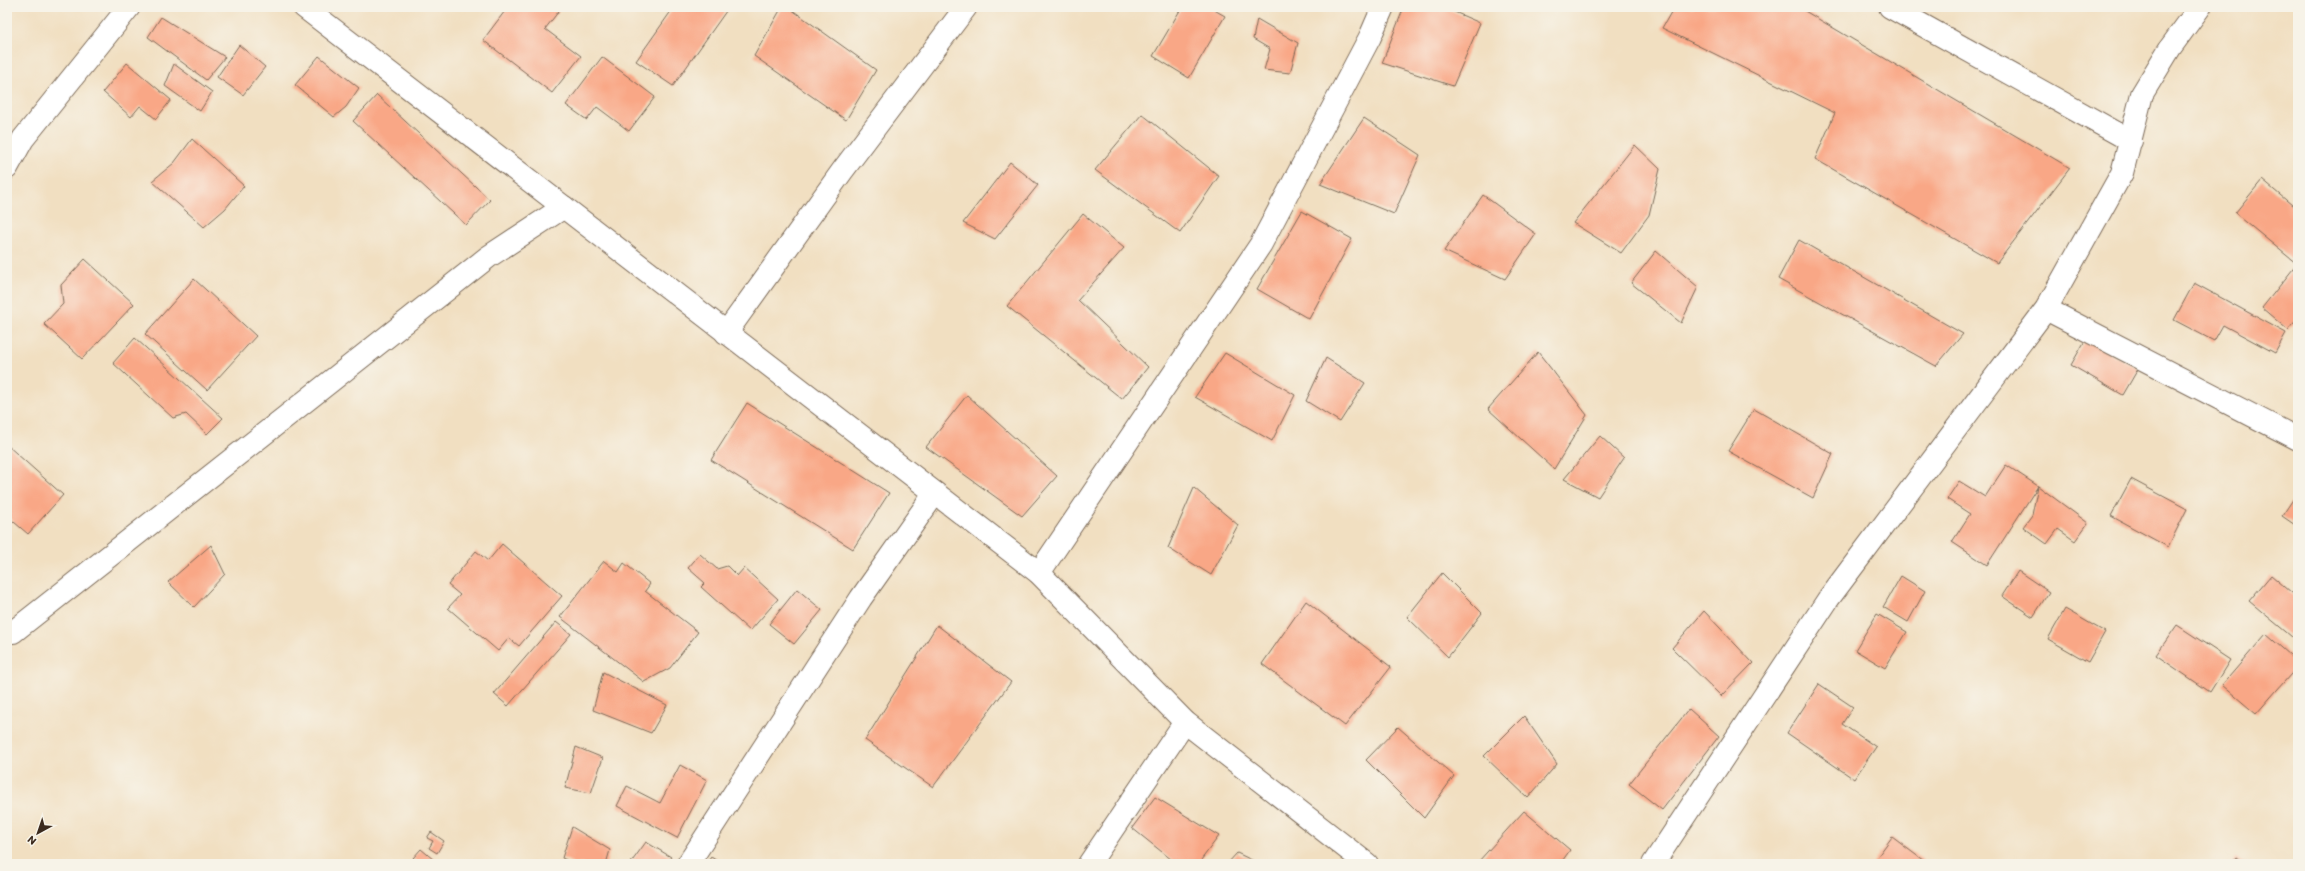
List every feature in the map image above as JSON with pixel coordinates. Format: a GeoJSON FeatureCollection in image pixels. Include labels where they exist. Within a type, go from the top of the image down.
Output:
{"type":"FeatureCollection","features":[{"type":"Feature","properties":{"kind":"street"},"geometry":{"type":"LineString","coordinates":[[7,168],[12,144],[129,7]]}},
{"type":"Feature","properties":{"kind":"street"},"geometry":{"type":"LineString","coordinates":[[304,7],[1039,573],[1185,722],[1367,864]]}},
{"type":"Feature","properties":{"kind":"street"},"geometry":{"type":"LineString","coordinates":[[726,333],[842,170],[966,7]]}},
{"type":"Feature","properties":{"kind":"street"},"geometry":{"type":"LineString","coordinates":[[1039,573],[1261,244],[1370,37],[1382,7]]}},
{"type":"Feature","properties":{"kind":"street"},"geometry":{"type":"LineString","coordinates":[[1890,7],[2131,141]]}},
{"type":"Feature","properties":{"kind":"street"},"geometry":{"type":"LineString","coordinates":[[1653,864],[1829,598],[2046,309],[2122,173],[2142,94],[2170,48],[2200,7]]}},
{"type":"Feature","properties":{"kind":"street"},"geometry":{"type":"LineString","coordinates":[[13,632],[488,257],[564,207]]}},
{"type":"Feature","properties":{"kind":"street"},"geometry":{"type":"LineString","coordinates":[[2046,309],[2298,440]]}},
{"type":"Feature","properties":{"kind":"street"},"geometry":{"type":"LineString","coordinates":[[688,864],[861,598],[935,493]]}},
{"type":"Feature","properties":{"kind":"street"},"geometry":{"type":"LineString","coordinates":[[1089,864],[1185,722]]}},
{"type":"Feature","properties":{"kind":"building"},"geometry":{"type":"Polygon","coordinates":[[[508,7],[562,7],[545,29],[581,56],[552,93],[483,40],[508,7]]]}},
{"type":"Feature","properties":{"kind":"building"},"geometry":{"type":"Polygon","coordinates":[[[674,7],[729,7],[673,86],[636,61],[674,7]]]}},
{"type":"Feature","properties":{"kind":"building"},"geometry":{"type":"Polygon","coordinates":[[[782,7],[788,7],[876,70],[846,120],[754,56],[782,7]]]}},
{"type":"Feature","properties":{"kind":"building"},"geometry":{"type":"Polygon","coordinates":[[[1182,7],[1209,7],[1225,16],[1189,78],[1153,56],[1182,7]]]}},
{"type":"Feature","properties":{"kind":"building"},"geometry":{"type":"Polygon","coordinates":[[[1404,7],[1443,7],[1480,23],[1453,86],[1382,63],[1404,7]]]}},
{"type":"Feature","properties":{"kind":"building"},"geometry":{"type":"Polygon","coordinates":[[[1674,7],[1798,7],[2070,168],[1997,263],[1815,159],[1835,113],[1662,28],[1674,7]]]}},
{"type":"Feature","properties":{"kind":"building"},"geometry":{"type":"Polygon","coordinates":[[[161,17],[225,57],[206,80],[148,37],[161,17]]]}},
{"type":"Feature","properties":{"kind":"building"},"geometry":{"type":"Polygon","coordinates":[[[1257,19],[1298,43],[1290,73],[1264,70],[1270,49],[1253,39],[1257,19]]]}},
{"type":"Feature","properties":{"kind":"building"},"geometry":{"type":"Polygon","coordinates":[[[239,45],[265,67],[243,95],[217,77],[239,45]]]}},
{"type":"Feature","properties":{"kind":"building"},"geometry":{"type":"Polygon","coordinates":[[[319,56],[359,88],[346,107],[334,117],[295,85],[319,56]]]}},
{"type":"Feature","properties":{"kind":"building"},"geometry":{"type":"Polygon","coordinates":[[[602,57],[655,97],[629,131],[597,107],[587,120],[566,105],[602,57]]]}},
{"type":"Feature","properties":{"kind":"building"},"geometry":{"type":"Polygon","coordinates":[[[127,63],[171,100],[156,119],[140,106],[131,117],[103,92],[127,63]]]}},
{"type":"Feature","properties":{"kind":"building"},"geometry":{"type":"Polygon","coordinates":[[[174,64],[212,92],[200,111],[165,86],[174,64]]]}},
{"type":"Feature","properties":{"kind":"building"},"geometry":{"type":"Polygon","coordinates":[[[377,95],[490,200],[466,225],[353,121],[377,95]]]}},
{"type":"Feature","properties":{"kind":"building"},"geometry":{"type":"Polygon","coordinates":[[[1142,114],[1219,176],[1180,233],[1095,170],[1142,114]]]}},
{"type":"Feature","properties":{"kind":"building"},"geometry":{"type":"Polygon","coordinates":[[[1364,118],[1420,155],[1394,214],[1320,184],[1364,118]]]}},
{"type":"Feature","properties":{"kind":"building"},"geometry":{"type":"Polygon","coordinates":[[[192,139],[244,186],[225,209],[204,227],[152,181],[174,163],[192,139]]]}},
{"type":"Feature","properties":{"kind":"building"},"geometry":{"type":"Polygon","coordinates":[[[1635,145],[1660,169],[1649,215],[1621,253],[1573,223],[1635,145]]]}},
{"type":"Feature","properties":{"kind":"building"},"geometry":{"type":"Polygon","coordinates":[[[1010,162],[1038,185],[995,239],[963,223],[1010,162]]]}},
{"type":"Feature","properties":{"kind":"building"},"geometry":{"type":"Polygon","coordinates":[[[2262,180],[2298,210],[2298,318],[2288,330],[2262,308],[2297,264],[2235,213],[2262,180]]]}},
{"type":"Feature","properties":{"kind":"building"},"geometry":{"type":"Polygon","coordinates":[[[1483,195],[1536,234],[1505,279],[1444,251],[1483,195]]]}},
{"type":"Feature","properties":{"kind":"building"},"geometry":{"type":"Polygon","coordinates":[[[1302,211],[1352,239],[1309,319],[1257,289],[1302,211]]]}},
{"type":"Feature","properties":{"kind":"building"},"geometry":{"type":"Polygon","coordinates":[[[1083,214],[1124,248],[1078,300],[1148,367],[1122,399],[1007,306],[1083,214]]]}},
{"type":"Feature","properties":{"kind":"building"},"geometry":{"type":"Polygon","coordinates":[[[1799,240],[1963,334],[1936,366],[1778,279],[1799,240]]]}},
{"type":"Feature","properties":{"kind":"building"},"geometry":{"type":"Polygon","coordinates":[[[1656,251],[1698,287],[1681,323],[1631,283],[1656,251]]]}},
{"type":"Feature","properties":{"kind":"building"},"geometry":{"type":"Polygon","coordinates":[[[85,259],[134,304],[82,359],[44,324],[63,304],[61,285],[85,259]]]}},
{"type":"Feature","properties":{"kind":"building"},"geometry":{"type":"Polygon","coordinates":[[[194,279],[256,336],[207,390],[145,334],[194,279]]]}},
{"type":"Feature","properties":{"kind":"building"},"geometry":{"type":"Polygon","coordinates":[[[2194,283],[2286,333],[2275,353],[2223,325],[2214,341],[2174,320],[2194,283]]]}},
{"type":"Feature","properties":{"kind":"building"},"geometry":{"type":"Polygon","coordinates":[[[135,338],[223,418],[207,434],[186,414],[173,418],[113,363],[135,338]]]}},
{"type":"Feature","properties":{"kind":"building"},"geometry":{"type":"Polygon","coordinates":[[[2086,339],[2138,369],[2123,395],[2071,365],[2086,339]]]}},
{"type":"Feature","properties":{"kind":"building"},"geometry":{"type":"Polygon","coordinates":[[[1538,352],[1587,415],[1554,469],[1488,409],[1538,352]]]}},
{"type":"Feature","properties":{"kind":"building"},"geometry":{"type":"Polygon","coordinates":[[[1225,353],[1295,395],[1272,441],[1195,397],[1225,353]]]}},
{"type":"Feature","properties":{"kind":"building"},"geometry":{"type":"Polygon","coordinates":[[[1326,358],[1365,383],[1340,422],[1306,401],[1326,358]]]}},
{"type":"Feature","properties":{"kind":"building"},"geometry":{"type":"Polygon","coordinates":[[[967,395],[1057,476],[1022,516],[926,447],[967,395]]]}},
{"type":"Feature","properties":{"kind":"building"},"geometry":{"type":"Polygon","coordinates":[[[747,403],[889,493],[853,549],[711,460],[747,403]]]}},
{"type":"Feature","properties":{"kind":"building"},"geometry":{"type":"Polygon","coordinates":[[[1754,409],[1833,454],[1813,498],[1728,451],[1754,409]]]}},
{"type":"Feature","properties":{"kind":"building"},"geometry":{"type":"Polygon","coordinates":[[[1600,436],[1624,458],[1598,497],[1564,479],[1600,436]]]}},
{"type":"Feature","properties":{"kind":"building"},"geometry":{"type":"Polygon","coordinates":[[[7,445],[63,495],[28,534],[7,516],[7,445]]]}},
{"type":"Feature","properties":{"kind":"building"},"geometry":{"type":"Polygon","coordinates":[[[2006,465],[2038,486],[1987,565],[1952,542],[1970,514],[1947,499],[1959,481],[1985,497],[2006,465]]]}},
{"type":"Feature","properties":{"kind":"building"},"geometry":{"type":"Polygon","coordinates":[[[2131,479],[2187,509],[2168,547],[2111,516],[2131,479]]]}},
{"type":"Feature","properties":{"kind":"building"},"geometry":{"type":"Polygon","coordinates":[[[2038,486],[2088,523],[2075,541],[2058,529],[2047,544],[2023,527],[2032,515],[2038,486]]]}},
{"type":"Feature","properties":{"kind":"building"},"geometry":{"type":"Polygon","coordinates":[[[1194,488],[1238,525],[1211,575],[1168,548],[1194,488]]]}},
{"type":"Feature","properties":{"kind":"building"},"geometry":{"type":"Polygon","coordinates":[[[2298,492],[2298,527],[2282,516],[2298,492]]]}},
{"type":"Feature","properties":{"kind":"building"},"geometry":{"type":"Polygon","coordinates":[[[502,544],[562,596],[519,646],[509,638],[498,651],[448,608],[460,595],[448,585],[476,551],[488,561],[502,544]]]}},
{"type":"Feature","properties":{"kind":"building"},"geometry":{"type":"Polygon","coordinates":[[[211,545],[225,574],[194,607],[168,582],[211,545]]]}},
{"type":"Feature","properties":{"kind":"building"},"geometry":{"type":"Polygon","coordinates":[[[700,554],[717,569],[727,566],[737,576],[744,568],[778,599],[750,631],[701,587],[705,583],[688,568],[700,554]]]}},
{"type":"Feature","properties":{"kind":"building"},"geometry":{"type":"Polygon","coordinates":[[[604,561],[618,572],[624,563],[650,584],[645,591],[698,632],[670,668],[644,682],[560,617],[604,561]]]}},
{"type":"Feature","properties":{"kind":"building"},"geometry":{"type":"Polygon","coordinates":[[[2018,571],[2049,592],[2033,617],[2002,596],[2018,571]]]}},
{"type":"Feature","properties":{"kind":"building"},"geometry":{"type":"Polygon","coordinates":[[[1442,573],[1482,613],[1448,657],[1407,617],[1442,573]]]}},
{"type":"Feature","properties":{"kind":"building"},"geometry":{"type":"Polygon","coordinates":[[[2271,575],[2298,598],[2298,642],[2249,601],[2271,575]]]}},
{"type":"Feature","properties":{"kind":"building"},"geometry":{"type":"Polygon","coordinates":[[[1901,576],[1925,591],[1908,622],[1883,607],[1901,576]]]}},
{"type":"Feature","properties":{"kind":"building"},"geometry":{"type":"Polygon","coordinates":[[[797,589],[822,610],[794,644],[769,624],[797,589]]]}},
{"type":"Feature","properties":{"kind":"building"},"geometry":{"type":"Polygon","coordinates":[[[1306,601],[1391,667],[1345,726],[1262,664],[1306,601]]]}},
{"type":"Feature","properties":{"kind":"building"},"geometry":{"type":"Polygon","coordinates":[[[2065,609],[2105,632],[2088,662],[2048,639],[2065,609]]]}},
{"type":"Feature","properties":{"kind":"building"},"geometry":{"type":"Polygon","coordinates":[[[1704,611],[1753,663],[1721,696],[1672,648],[1704,611]]]}},
{"type":"Feature","properties":{"kind":"building"},"geometry":{"type":"Polygon","coordinates":[[[1877,614],[1907,632],[1885,668],[1855,650],[1877,614]]]}},
{"type":"Feature","properties":{"kind":"building"},"geometry":{"type":"Polygon","coordinates":[[[556,622],[571,634],[508,706],[494,694],[556,622]]]}},
{"type":"Feature","properties":{"kind":"building"},"geometry":{"type":"Polygon","coordinates":[[[937,625],[1011,682],[933,787],[865,740],[937,625]]]}},
{"type":"Feature","properties":{"kind":"building"},"geometry":{"type":"Polygon","coordinates":[[[2177,625],[2230,660],[2210,692],[2156,655],[2177,625]]]}},
{"type":"Feature","properties":{"kind":"building"},"geometry":{"type":"Polygon","coordinates":[[[2266,634],[2298,662],[2298,666],[2256,714],[2222,685],[2266,634]]]}},
{"type":"Feature","properties":{"kind":"building"},"geometry":{"type":"Polygon","coordinates":[[[603,672],[667,705],[651,733],[593,710],[603,672]]]}},
{"type":"Feature","properties":{"kind":"building"},"geometry":{"type":"Polygon","coordinates":[[[1819,684],[1853,707],[1842,724],[1876,747],[1854,779],[1787,733],[1819,684]]]}},
{"type":"Feature","properties":{"kind":"building"},"geometry":{"type":"Polygon","coordinates":[[[1689,709],[1719,736],[1662,810],[1629,784],[1689,709]]]}},
{"type":"Feature","properties":{"kind":"building"},"geometry":{"type":"Polygon","coordinates":[[[1524,716],[1557,764],[1528,798],[1484,756],[1524,716]]]}},
{"type":"Feature","properties":{"kind":"building"},"geometry":{"type":"Polygon","coordinates":[[[1398,727],[1454,776],[1424,818],[1366,760],[1398,727]]]}},
{"type":"Feature","properties":{"kind":"building"},"geometry":{"type":"Polygon","coordinates":[[[576,747],[603,758],[591,793],[565,788],[576,747]]]}},
{"type":"Feature","properties":{"kind":"building"},"geometry":{"type":"Polygon","coordinates":[[[680,765],[707,780],[677,838],[617,806],[627,786],[660,803],[680,765]]]}},
{"type":"Feature","properties":{"kind":"building"},"geometry":{"type":"Polygon","coordinates":[[[1155,797],[1219,836],[1198,864],[1177,864],[1132,828],[1155,797]]]}},
{"type":"Feature","properties":{"kind":"building"},"geometry":{"type":"Polygon","coordinates":[[[1524,811],[1570,850],[1560,864],[1482,864],[1478,862],[1524,811]]]}},
{"type":"Feature","properties":{"kind":"building"},"geometry":{"type":"Polygon","coordinates":[[[572,827],[610,850],[606,864],[575,864],[562,858],[572,827]]]}},
{"type":"Feature","properties":{"kind":"building"},"geometry":{"type":"Polygon","coordinates":[[[431,832],[444,841],[437,853],[429,848],[433,841],[427,838],[431,832]]]}},
{"type":"Feature","properties":{"kind":"building"},"geometry":{"type":"Polygon","coordinates":[[[1892,837],[1924,861],[1921,864],[1872,864],[1892,837]]]}},
{"type":"Feature","properties":{"kind":"building"},"geometry":{"type":"Polygon","coordinates":[[[646,842],[671,857],[666,864],[630,864],[646,842]]]}},
{"type":"Feature","properties":{"kind":"building"},"geometry":{"type":"Polygon","coordinates":[[[421,849],[434,860],[430,864],[420,864],[413,858],[421,849]]]}},
{"type":"Feature","properties":{"kind":"building"},"geometry":{"type":"Polygon","coordinates":[[[1237,853],[1260,864],[1227,864],[1237,853]]]}},
{"type":"Feature","properties":{"kind":"building"},"geometry":{"type":"Polygon","coordinates":[[[711,857],[722,864],[706,864],[711,857]]]}},
{"type":"Feature","properties":{"kind":"building"},"geometry":{"type":"Polygon","coordinates":[[[2237,857],[2246,864],[2232,864],[2237,857]]]}}]}
